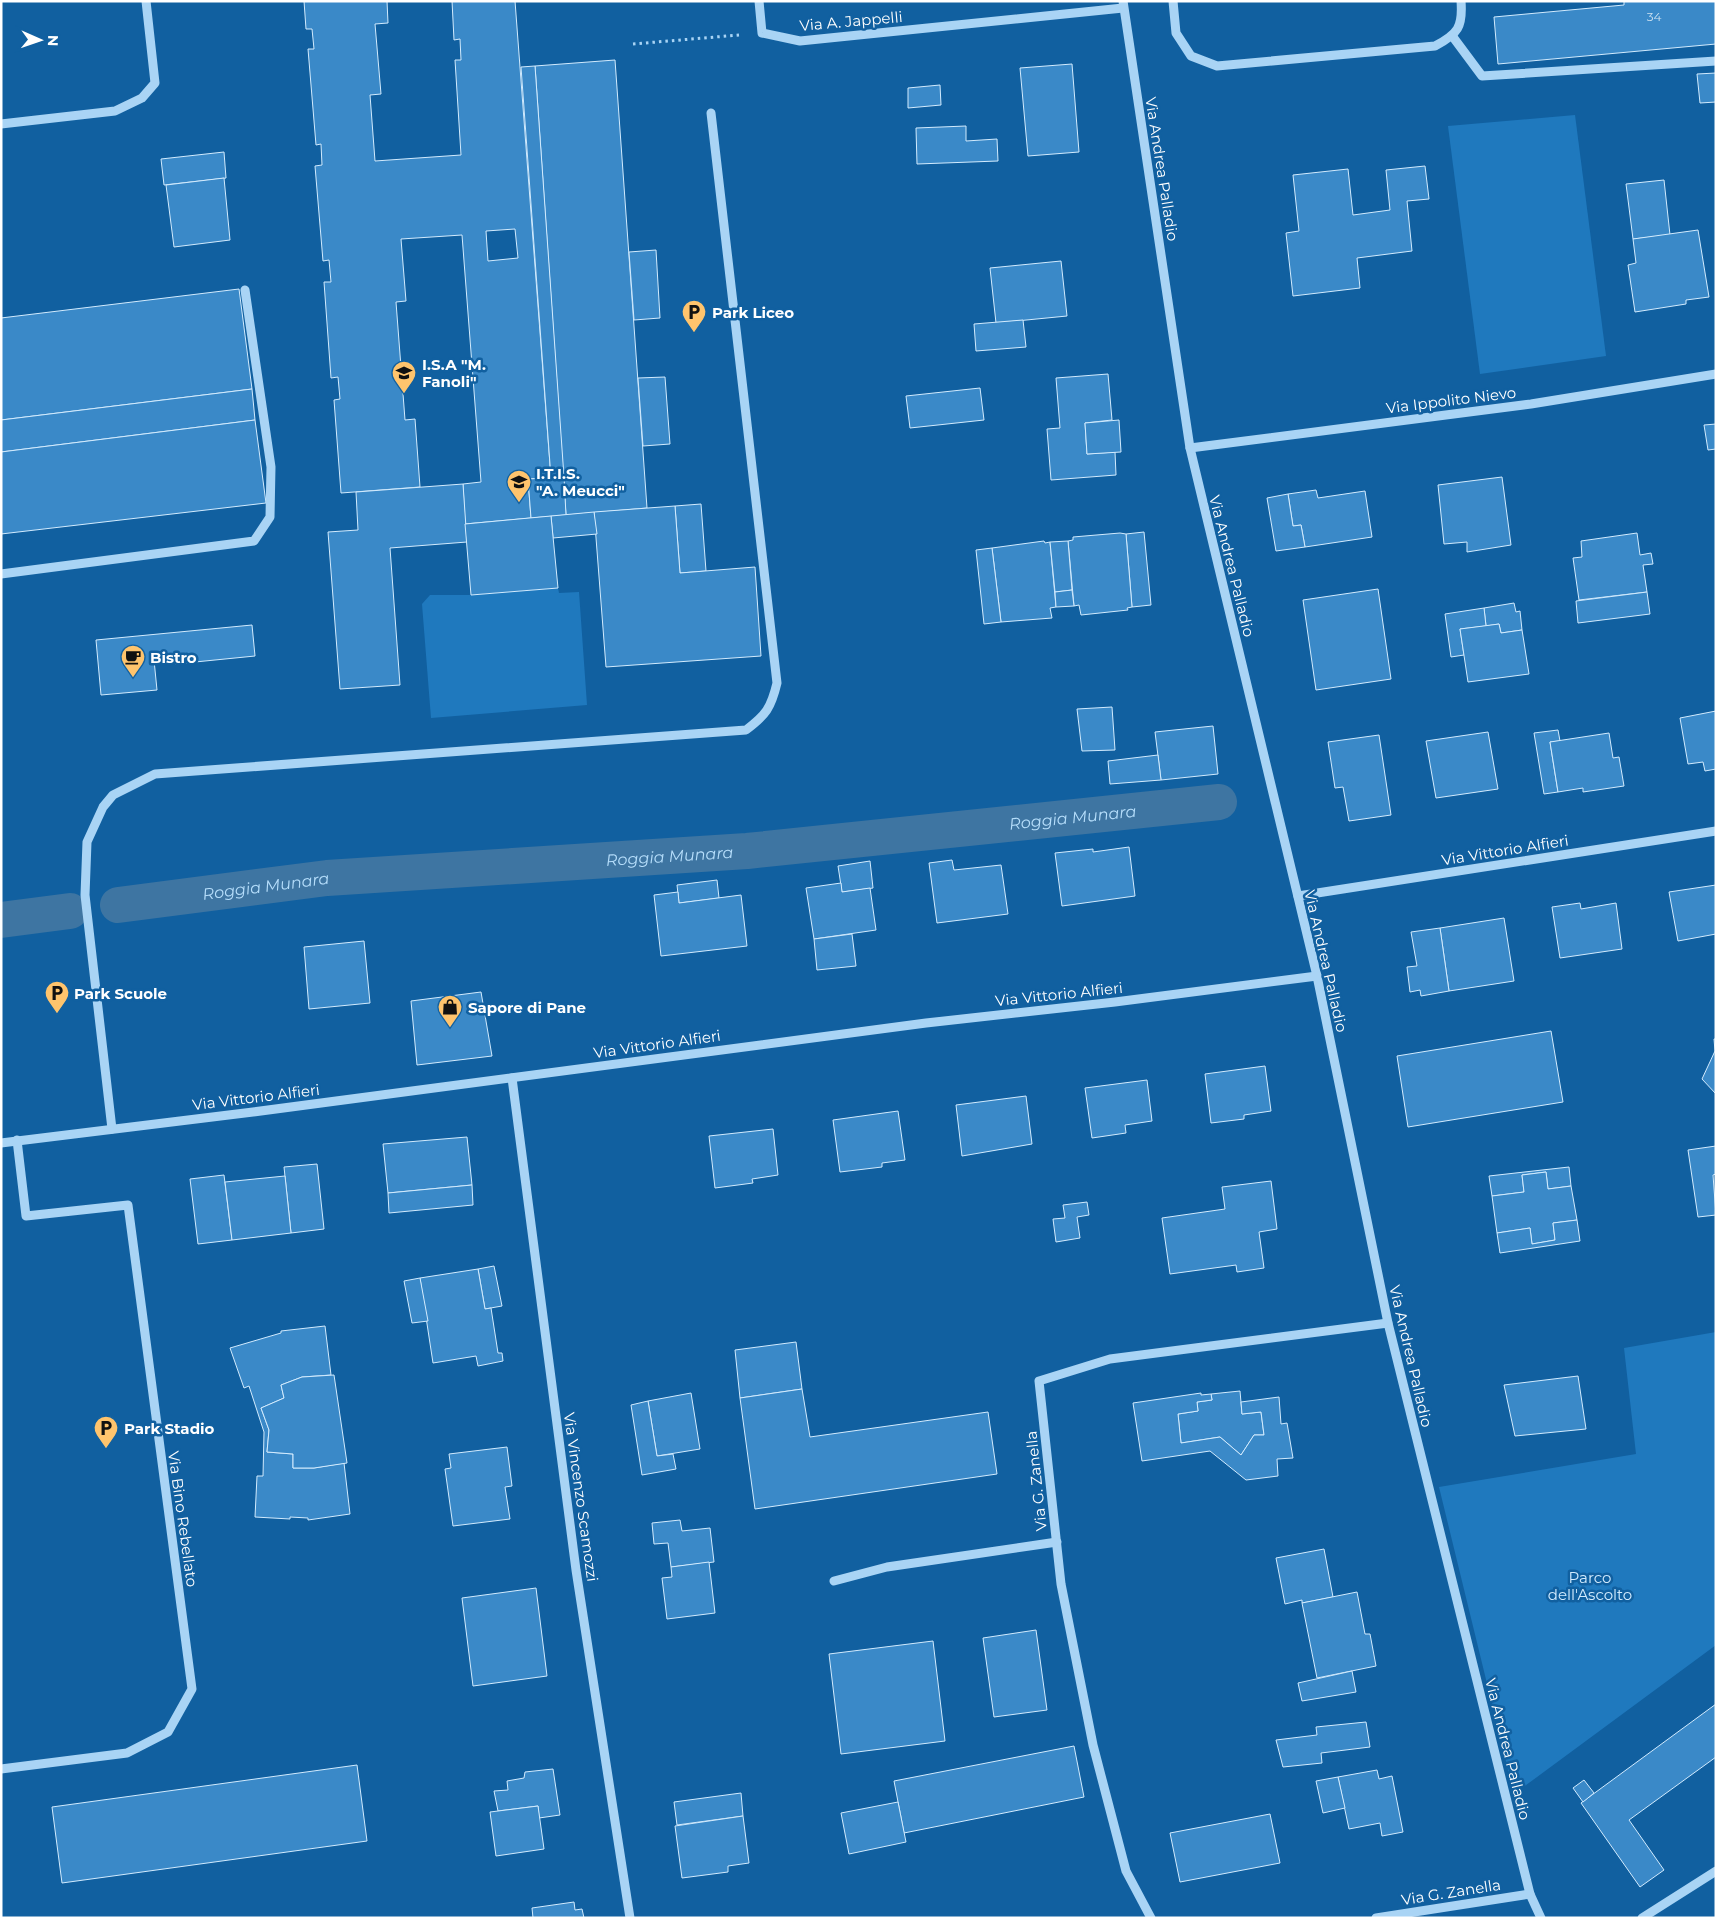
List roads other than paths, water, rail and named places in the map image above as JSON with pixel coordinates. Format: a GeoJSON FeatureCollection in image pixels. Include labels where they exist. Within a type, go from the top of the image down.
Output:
{"type":"FeatureCollection","features":[{"type":"Feature","properties":{"kind":"street"},"geometry":{"type":"LineString","coordinates":[[1,124],[115,111],[142,98],[155,83],[146,1]]}},
{"type":"Feature","properties":{"kind":"street","name":"Via A. Jappelli"},"geometry":{"type":"LineString","coordinates":[[759,1],[762,33],[800,42],[1123,5]]}},
{"type":"Feature","properties":{"kind":"street"},"geometry":{"type":"LineString","coordinates":[[1173,1],[1176,33],[1191,56],[1217,66],[1435,46],[1453,37],[1463,17],[1461,1]]}},
{"type":"Feature","properties":{"kind":"street","name":"Via Andrea Palladio"},"geometry":{"type":"LineString","coordinates":[[1123,5],[1190,448],[1317,976],[1388,1323],[1530,1894],[1541,1918]]}},
{"type":"Feature","properties":{"kind":"street"},"geometry":{"type":"LineString","coordinates":[[1453,37],[1482,76],[1716,61]]}},
{"type":"Feature","properties":{"kind":"street"},"geometry":{"type":"LineString","coordinates":[[112,1129],[86,895],[87,842],[103,807],[113,795],[155,774],[746,730],[761,718],[772,705],[777,683],[711,113]]}},
{"type":"Feature","properties":{"kind":"street"},"geometry":{"type":"LineString","coordinates":[[1,574],[254,541],[270,516],[271,467],[244,290]]}},
{"type":"Feature","properties":{"kind":"street","name":"Via Ippolito Nievo"},"geometry":{"type":"LineString","coordinates":[[1190,448],[1531,404],[1716,374]]}},
{"type":"Feature","properties":{"kind":"street","name":"Via Vittorio Alfieri"},"geometry":{"type":"LineString","coordinates":[[1298,896],[1716,831]]}},
{"type":"Feature","properties":{"kind":"street","name":"Via Vittorio Alfieri"},"geometry":{"type":"LineString","coordinates":[[1,1143],[916,1024],[1115,1002],[1317,976]]}},
{"type":"Feature","properties":{"kind":"street","name":"Via Vincenzo Scamozzi"},"geometry":{"type":"LineString","coordinates":[[512,1078],[576,1570],[630,1918]]}},
{"type":"Feature","properties":{"kind":"street","name":"Via Bino Rebellato"},"geometry":{"type":"LineString","coordinates":[[1,1769],[127,1753],[168,1732],[192,1689],[128,1205],[26,1216],[17,1140]]}},
{"type":"Feature","properties":{"kind":"street","name":"Via G. Zanella"},"geometry":{"type":"LineString","coordinates":[[1151,1918],[1126,1871],[1092,1746],[1061,1584],[1039,1381],[1110,1359],[1388,1323]]}},
{"type":"Feature","properties":{"kind":"street"},"geometry":{"type":"LineString","coordinates":[[834,1581],[887,1567],[1057,1542]]}},
{"type":"Feature","properties":{"kind":"street"},"geometry":{"type":"LineString","coordinates":[[1642,1918],[1716,1871]]}},
{"type":"Feature","properties":{"kind":"street","name":"Via G. Zanella"},"geometry":{"type":"LineString","coordinates":[[1376,1918],[1530,1894]]}},
{"type":"Feature","properties":{"kind":"waterway","name":"Roggia Munara"},"geometry":{"type":"LineString","coordinates":[[118,905],[327,878],[747,851],[1219,802]]}},
{"type":"Feature","properties":{"kind":"waterway","name":"Roggia Munara"},"geometry":{"type":"LineString","coordinates":[[1,920],[70,911]]}},
{"type":"Feature","properties":{"kind":"place","name":"Park Liceo"},"geometry":{"type":"Point","coordinates":[694,333]}},
{"type":"Feature","properties":{"kind":"place","name":"I.S.A \"M. Fanoli\""},"geometry":{"type":"Point","coordinates":[404,394]}},
{"type":"Feature","properties":{"kind":"place","name":"I.T.I.S. \"A. Meucci\""},"geometry":{"type":"Point","coordinates":[519,503]}},
{"type":"Feature","properties":{"kind":"place","name":"Bistro"},"geometry":{"type":"Point","coordinates":[133,678]}},
{"type":"Feature","properties":{"kind":"place","name":"Park Scuole"},"geometry":{"type":"Point","coordinates":[57,1014]}},
{"type":"Feature","properties":{"kind":"place","name":"Sapore di Pane"},"geometry":{"type":"Point","coordinates":[450,1028]}},
{"type":"Feature","properties":{"kind":"place","name":"Park Stadio"},"geometry":{"type":"Point","coordinates":[106,1449]}},
{"type":"Feature","properties":{"kind":"park label","name":"Parco dell'Ascolto"},"geometry":{"type":"Point","coordinates":[1590,1586]}}]}
